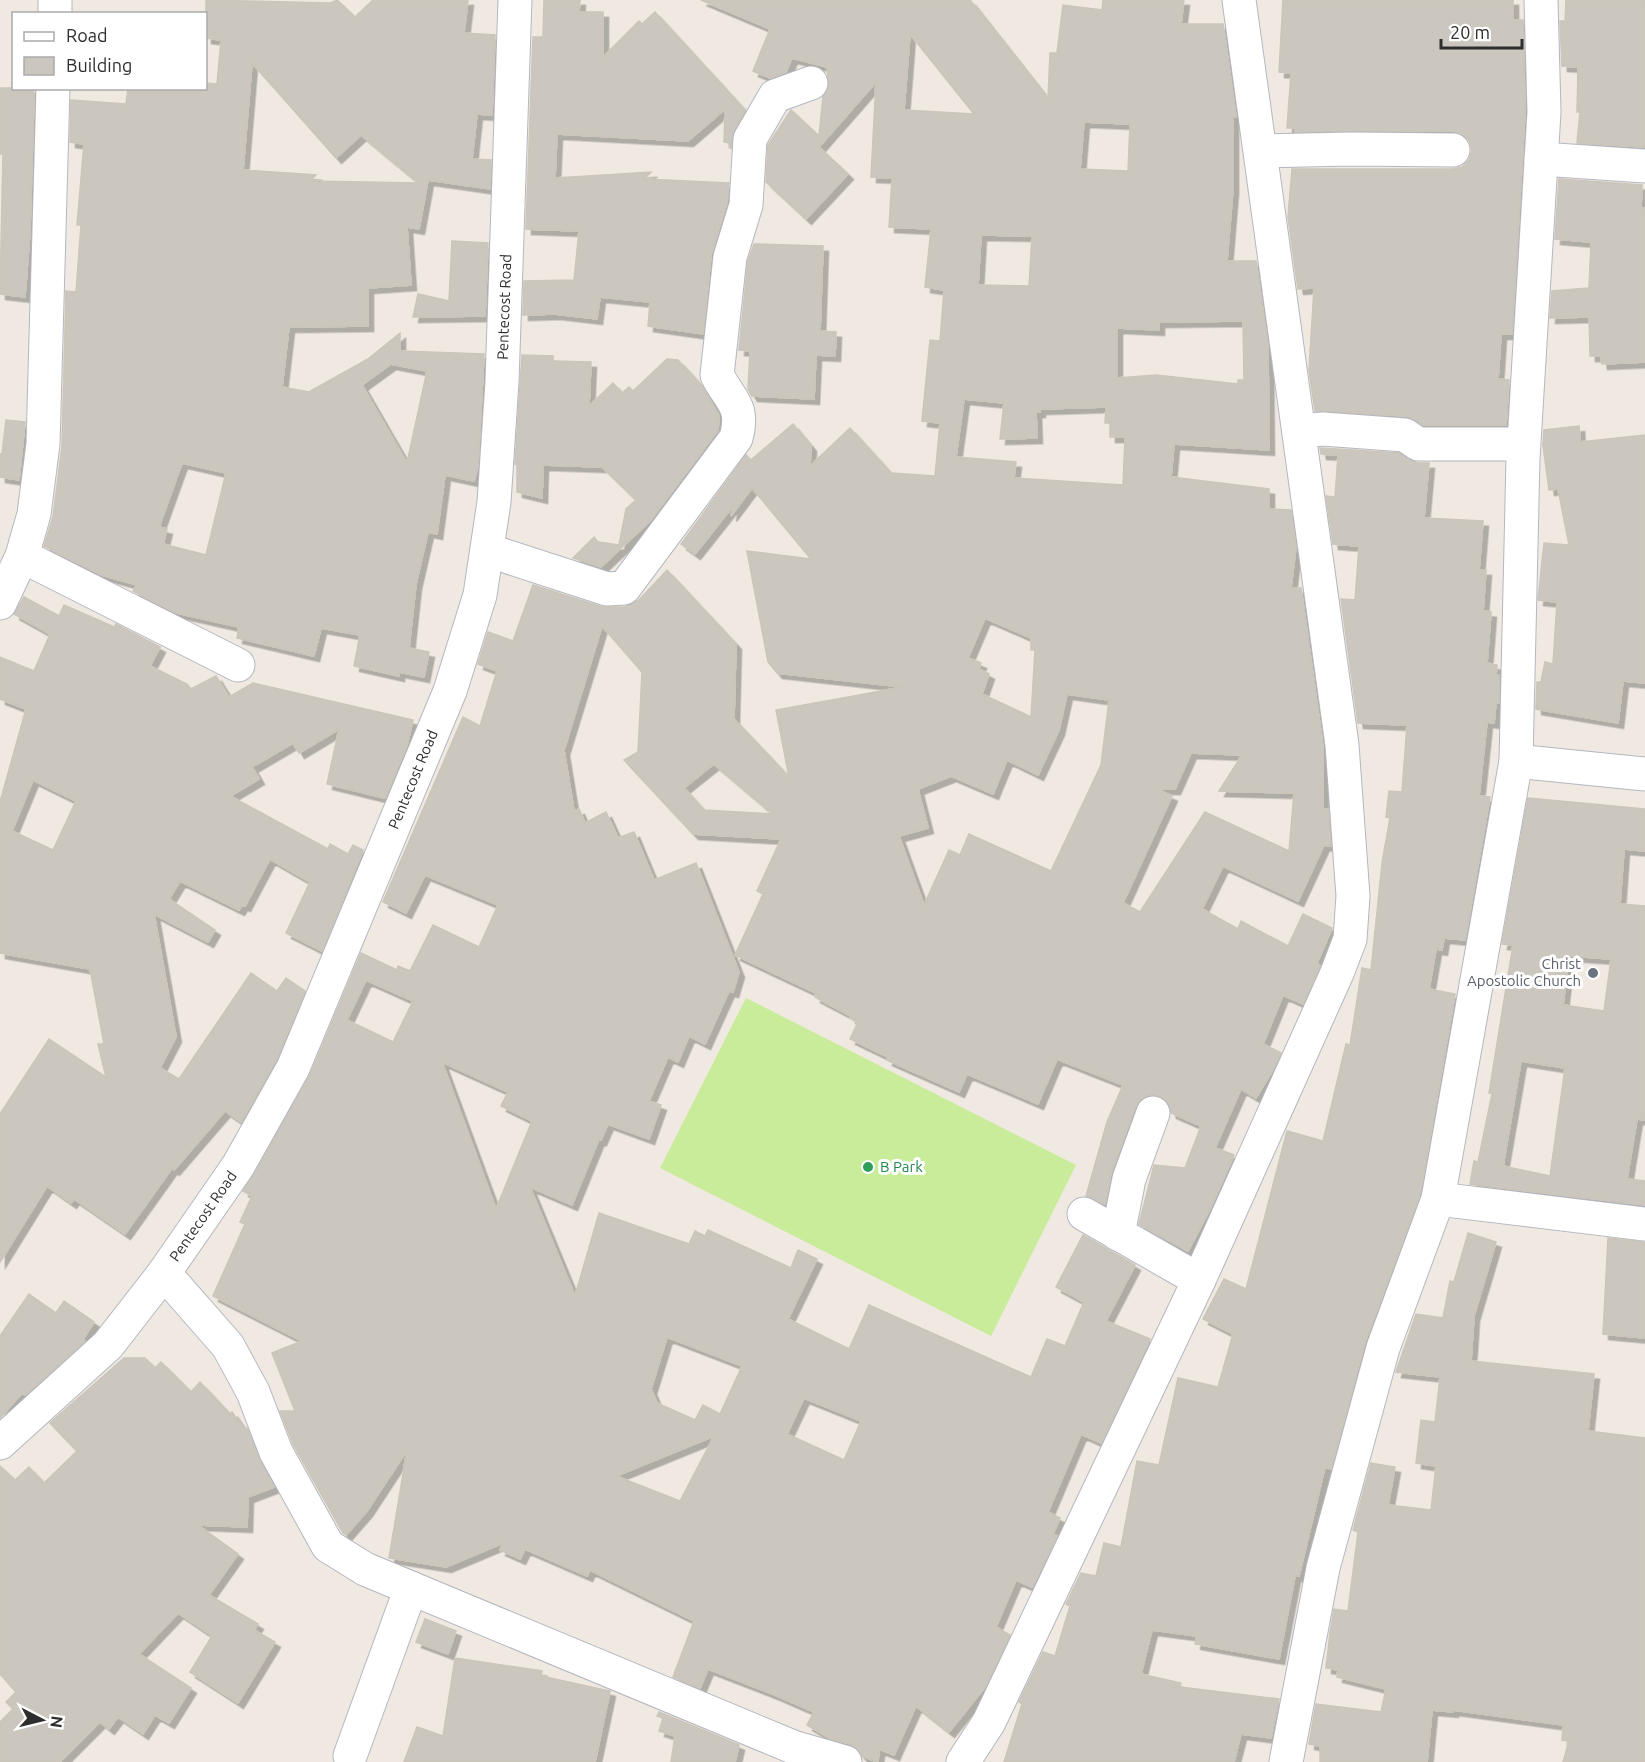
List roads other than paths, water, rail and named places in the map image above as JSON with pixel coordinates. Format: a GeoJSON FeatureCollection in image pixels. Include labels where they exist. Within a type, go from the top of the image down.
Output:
{"type":"FeatureCollection","features":[{"type":"Feature","properties":{"kind":"street","name":"Pentecost Road"},"geometry":{"type":"LineString","coordinates":[[0,1443],[108,1344],[164,1273],[238,1166],[293,1068],[450,691],[480,595],[494,502],[502,382],[515,0]]}},
{"type":"Feature","properties":{"kind":"street"},"geometry":{"type":"LineString","coordinates":[[963,1762],[989,1722],[1199,1280],[1337,973],[1350,939],[1353,896],[1342,745],[1239,0]]}},
{"type":"Feature","properties":{"kind":"street"},"geometry":{"type":"LineString","coordinates":[[1286,1762],[1323,1568],[1383,1348],[1438,1199],[1516,761],[1523,444],[1544,112],[1541,0]]}},
{"type":"Feature","properties":{"kind":"street"},"geometry":{"type":"LineString","coordinates":[[487,550],[607,589],[624,588],[736,438],[741,421],[738,405],[725,391],[717,375],[730,257],[746,205],[750,139],[774,96],[811,83]]}},
{"type":"Feature","properties":{"kind":"street"},"geometry":{"type":"LineString","coordinates":[[0,603],[22,556],[34,514],[43,444],[53,90]]}},
{"type":"Feature","properties":{"kind":"street"},"geometry":{"type":"LineString","coordinates":[[1261,151],[1453,150]]}},
{"type":"Feature","properties":{"kind":"street"},"geometry":{"type":"LineString","coordinates":[[1541,159],[1645,166]]}},
{"type":"Feature","properties":{"kind":"street"},"geometry":{"type":"LineString","coordinates":[[1299,431],[1323,429],[1405,435],[1418,444],[1523,444]]}},
{"type":"Feature","properties":{"kind":"street"},"geometry":{"type":"LineString","coordinates":[[22,556],[238,666]]}},
{"type":"Feature","properties":{"kind":"street"},"geometry":{"type":"LineString","coordinates":[[1516,761],[1645,774]]}},
{"type":"Feature","properties":{"kind":"street"},"geometry":{"type":"LineString","coordinates":[[1118,1234],[1129,1179],[1153,1113]]}},
{"type":"Feature","properties":{"kind":"street"},"geometry":{"type":"LineString","coordinates":[[1438,1199],[1645,1224]]}},
{"type":"Feature","properties":{"kind":"street"},"geometry":{"type":"LineString","coordinates":[[1084,1214],[1199,1280]]}},
{"type":"Feature","properties":{"kind":"street"},"geometry":{"type":"LineString","coordinates":[[164,1273],[228,1346],[253,1392],[276,1452],[328,1546],[365,1569],[792,1755],[845,1762]]}},
{"type":"Feature","properties":{"kind":"street"},"geometry":{"type":"LineString","coordinates":[[350,1756],[411,1588]]}},
{"type":"Feature","properties":{"kind":"place","name":"Christ Apostolic Church"},"geometry":{"type":"Point","coordinates":[1593,973]}},
{"type":"Feature","properties":{"kind":"place","name":"B Park"},"geometry":{"type":"Point","coordinates":[868,1167]}}]}
